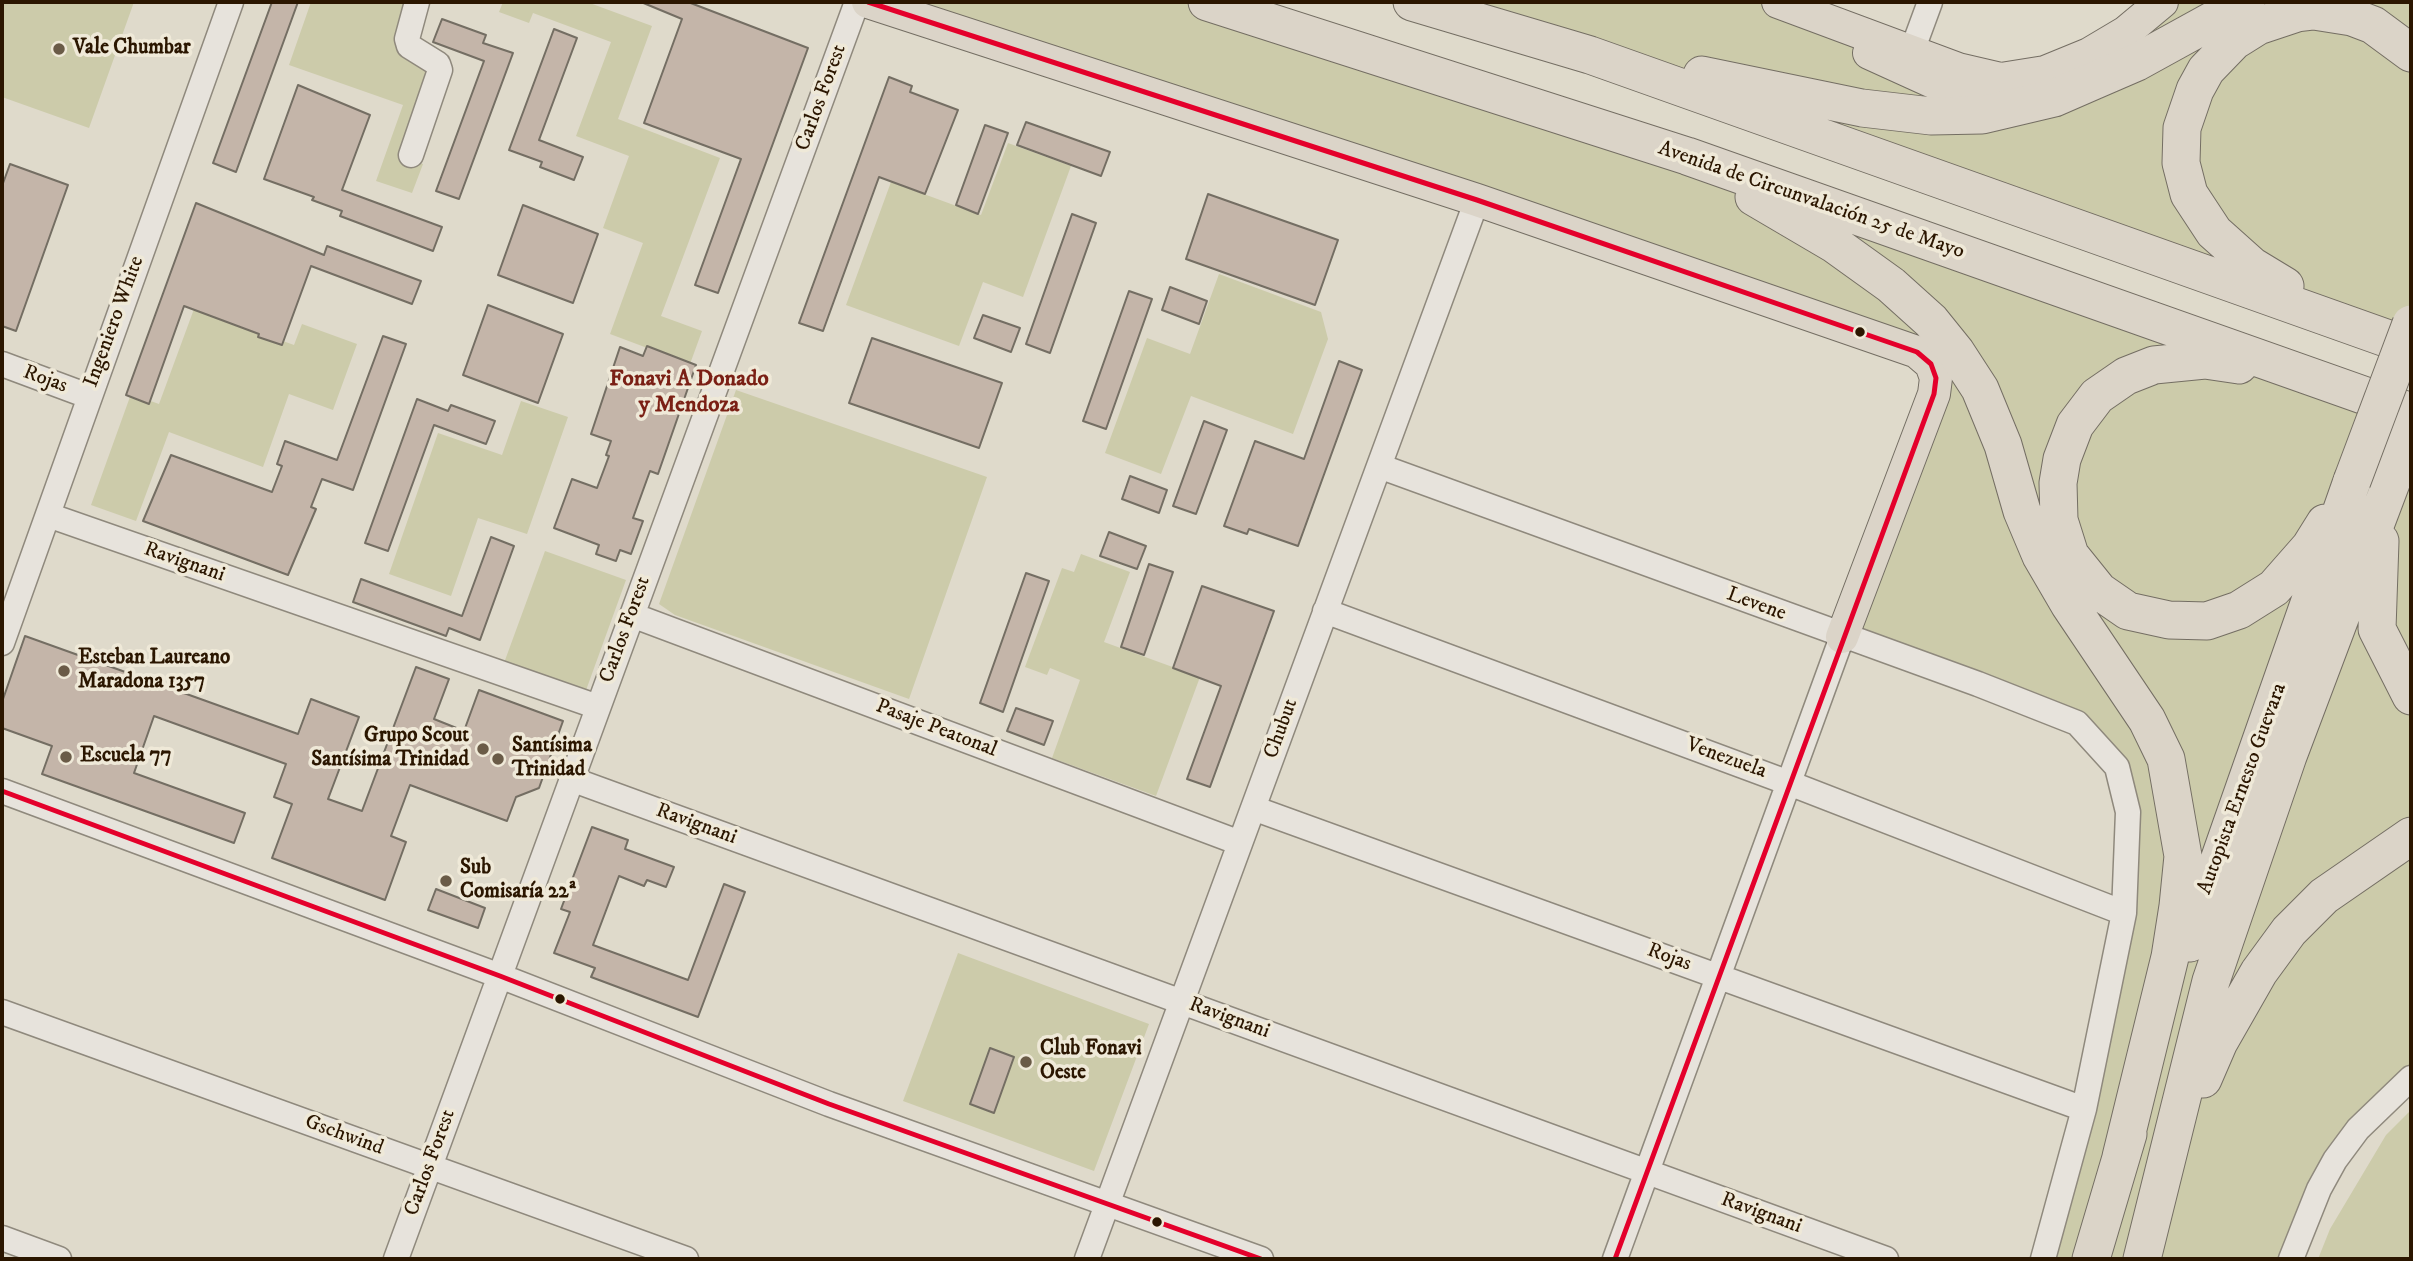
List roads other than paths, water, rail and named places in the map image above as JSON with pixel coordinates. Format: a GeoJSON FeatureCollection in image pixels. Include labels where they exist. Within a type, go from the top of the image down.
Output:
{"type":"FeatureCollection","features":[{"type":"Feature","properties":{"kind":"highway","name":"Avenida de Circunvalación 25 de Mayo"},"geometry":{"type":"LineString","coordinates":[[1207,2],[1687,156],[2411,412]]}},
{"type":"Feature","properties":{"kind":"highway"},"geometry":{"type":"LineString","coordinates":[[1412,2],[1590,55],[2411,346]]}},
{"type":"Feature","properties":{"kind":"highway"},"geometry":{"type":"LineString","coordinates":[[1590,55],[1862,108],[1931,116],[1982,115],[2054,98],[2137,62],[2246,2]]}},
{"type":"Feature","properties":{"kind":"highway"},"geometry":{"type":"LineString","coordinates":[[2329,316],[2252,266],[2214,232],[2199,212],[2189,194],[2181,163],[2182,128],[2187,109],[2207,70],[2234,41],[2258,26],[2297,13],[2314,11],[2352,17],[2381,29],[2411,53]]}},
{"type":"Feature","properties":{"kind":"highway"},"geometry":{"type":"LineString","coordinates":[[1687,156],[1834,244],[1891,285],[1931,321],[1956,352],[1980,389],[2003,444],[2022,511],[2041,555],[2069,604],[2147,720],[2166,759],[2183,856],[2178,906],[2170,957],[2121,1157]]}},
{"type":"Feature","properties":{"kind":"highway","name":"Autopista Ernesto Guevara"},"geometry":{"type":"LineString","coordinates":[[2091,1259],[2212,873],[2411,324]]}},
{"type":"Feature","properties":{"kind":"highway"},"geometry":{"type":"LineString","coordinates":[[2312,377],[2204,360],[2154,365],[2111,384],[2085,410],[2075,425],[2062,459],[2058,502],[2067,547],[2087,580],[2112,603],[2146,617],[2207,621],[2239,610],[2274,588],[2310,547],[2352,481]]}},
{"type":"Feature","properties":{"kind":"highway","name":"Autopista Ernesto Guevara"},"geometry":{"type":"LineString","coordinates":[[2144,1249],[2211,981],[2288,756],[2411,430]]}},
{"type":"Feature","properties":{"kind":"highway"},"geometry":{"type":"LineString","coordinates":[[2387,492],[2377,576],[2377,629],[2391,662],[2411,696]]}},
{"type":"Feature","properties":{"kind":"highway"},"geometry":{"type":"LineString","coordinates":[[2144,1249],[2188,1116],[2219,1042],[2259,972],[2289,931],[2324,896],[2411,836]]}},
{"type":"Feature","properties":{"kind":"main road"},"geometry":{"type":"LineString","coordinates":[[868,2],[1477,200],[1917,352],[1931,364],[1936,378],[1934,394],[1843,637]]}},
{"type":"Feature","properties":{"kind":"main road"},"geometry":{"type":"LineString","coordinates":[[1783,4],[1979,75],[2023,78],[2088,54],[2126,32],[2162,2]]}},
{"type":"Feature","properties":{"kind":"main road"},"geometry":{"type":"LineString","coordinates":[[1783,4],[1880,59],[1957,93],[1996,100],[2054,98]]}},
{"type":"Feature","properties":{"kind":"street","name":"Ingeniero White"},"geometry":{"type":"LineString","coordinates":[[2,643],[13,578],[48,515],[88,396],[231,2]]}},
{"type":"Feature","properties":{"kind":"street"},"geometry":{"type":"LineString","coordinates":[[411,155],[440,70],[438,64],[409,46],[407,38],[417,2]]}},
{"type":"Feature","properties":{"kind":"street","name":"Carlos Forest"},"geometry":{"type":"LineString","coordinates":[[396,1259],[857,2]]}},
{"type":"Feature","properties":{"kind":"street"},"geometry":{"type":"LineString","coordinates":[[1912,51],[1930,2]]}},
{"type":"Feature","properties":{"kind":"street","name":"Chubut"},"geometry":{"type":"LineString","coordinates":[[1087,1259],[1477,200]]}},
{"type":"Feature","properties":{"kind":"street","name":"Rojas"},"geometry":{"type":"LineString","coordinates":[[2,364],[88,396]]}},
{"type":"Feature","properties":{"kind":"street","name":"Levene"},"geometry":{"type":"LineString","coordinates":[[1379,466],[1978,684],[2077,723],[2117,767],[2128,812],[2124,913]]}},
{"type":"Feature","properties":{"kind":"street","name":"Ravignani"},"geometry":{"type":"LineString","coordinates":[[48,515],[598,708]]}},
{"type":"Feature","properties":{"kind":"street","name":"Venezuela"},"geometry":{"type":"LineString","coordinates":[[1325,611],[1789,782],[2124,913]]}},
{"type":"Feature","properties":{"kind":"street","name":"Pasaje Peatonal"},"geometry":{"type":"LineString","coordinates":[[632,615],[1240,843]]}},
{"type":"Feature","properties":{"kind":"street"},"geometry":{"type":"LineString","coordinates":[[1615,1259],[1843,637]]}},
{"type":"Feature","properties":{"kind":"street","name":"Ravignani"},"geometry":{"type":"LineString","coordinates":[[571,779],[1885,1259]]}},
{"type":"Feature","properties":{"kind":"street"},"geometry":{"type":"LineString","coordinates":[[2,791],[500,976],[829,1104],[1261,1259]]}},
{"type":"Feature","properties":{"kind":"street","name":"Rojas"},"geometry":{"type":"LineString","coordinates":[[1253,808],[2084,1109]]}},
{"type":"Feature","properties":{"kind":"street"},"geometry":{"type":"LineString","coordinates":[[2043,1259],[2084,1109],[2124,913]]}},
{"type":"Feature","properties":{"kind":"street","name":"Gschwind"},"geometry":{"type":"LineString","coordinates":[[2,1012],[686,1259]]}},
{"type":"Feature","properties":{"kind":"street"},"geometry":{"type":"LineString","coordinates":[[2291,1259],[2319,1189],[2335,1160],[2358,1129],[2411,1078]]}},
{"type":"Feature","properties":{"kind":"street"},"geometry":{"type":"LineString","coordinates":[[2,1238],[59,1259]]}},
{"type":"Feature","properties":{"kind":"place","name":"Vale Chumbar"},"geometry":{"type":"Point","coordinates":[59,49]}},
{"type":"Feature","properties":{"kind":"place","name":"Esteban Laureano Maradona 1357"},"geometry":{"type":"Point","coordinates":[64,671]}},
{"type":"Feature","properties":{"kind":"place","name":"Grupo Scout Santísima Trinidad"},"geometry":{"type":"Point","coordinates":[483,749]}},
{"type":"Feature","properties":{"kind":"place","name":"Escuela 77"},"geometry":{"type":"Point","coordinates":[66,757]}},
{"type":"Feature","properties":{"kind":"place","name":"Santísima Trinidad"},"geometry":{"type":"Point","coordinates":[498,759]}},
{"type":"Feature","properties":{"kind":"place","name":"Sub Comisaría 22ª"},"geometry":{"type":"Point","coordinates":[446,881]}},
{"type":"Feature","properties":{"kind":"place","name":"Club Fonavi Oeste"},"geometry":{"type":"Point","coordinates":[1026,1062]}},
{"type":"Feature","properties":{"kind":"district","name":"Fonavi A Donado y Mendoza"},"geometry":{"type":"Point","coordinates":[689,393]}}]}
